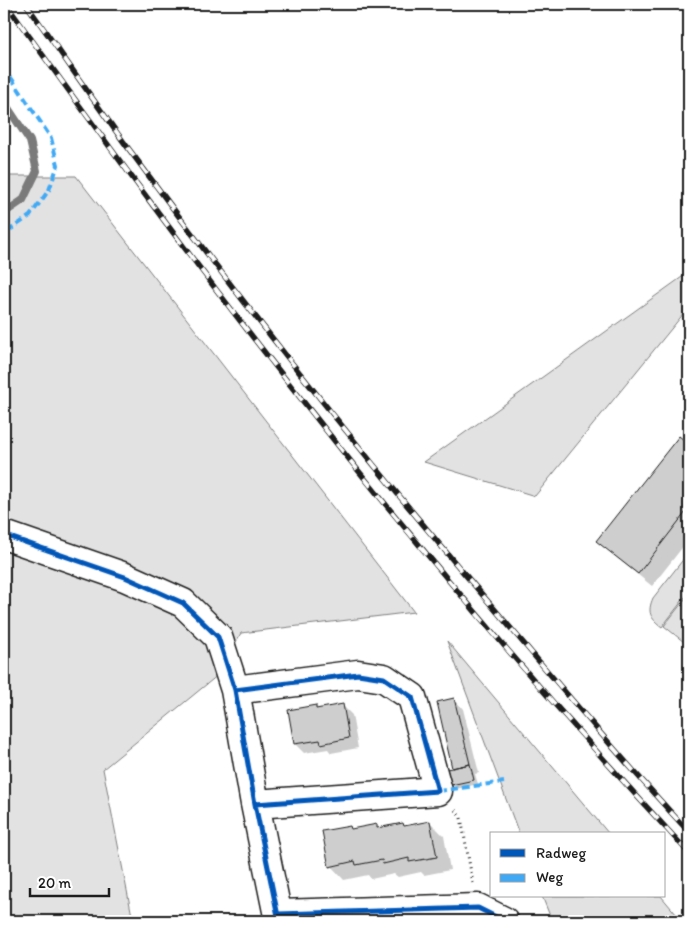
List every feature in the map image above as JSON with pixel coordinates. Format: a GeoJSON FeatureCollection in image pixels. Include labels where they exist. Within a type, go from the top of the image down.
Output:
{"type":"FeatureCollection","features":[{"type":"Feature","properties":{"kind":"street"},"geometry":{"type":"LineString","coordinates":[[4,535],[125,577],[183,604],[218,638],[235,690],[255,804],[279,918],[478,908],[504,921]]}},
{"type":"Feature","properties":{"kind":"street"},"geometry":{"type":"LineString","coordinates":[[235,690],[358,674],[384,678],[412,697],[438,791],[255,804]]}},
{"type":"Feature","properties":{"kind":"path"},"geometry":{"type":"LineString","coordinates":[[438,791],[461,818],[478,908]]}},
{"type":"Feature","properties":{"kind":"shaded area"},"geometry":{"type":"Polygon","coordinates":[[[4,176],[76,176],[414,612],[241,633],[218,675],[103,769],[133,921],[4,921],[4,176]]]}},
{"type":"Feature","properties":{"kind":"shaded area"},"geometry":{"type":"Polygon","coordinates":[[[689,272],[689,307],[535,496],[424,462],[689,272]]]}},
{"type":"Feature","properties":{"kind":"shaded area"},"geometry":{"type":"Polygon","coordinates":[[[689,552],[689,592],[662,627],[652,618],[650,611],[651,603],[689,552]]]}},
{"type":"Feature","properties":{"kind":"shaded area"},"geometry":{"type":"Polygon","coordinates":[[[689,594],[689,646],[664,626],[689,594]]]}},
{"type":"Feature","properties":{"kind":"shaded area"},"geometry":{"type":"Polygon","coordinates":[[[447,641],[607,832],[518,832],[447,641]]]}},
{"type":"Feature","properties":{"kind":"shaded area"},"geometry":{"type":"Polygon","coordinates":[[[543,898],[663,898],[682,921],[552,921],[543,898]]]}},
{"type":"Feature","properties":{"kind":"building"},"geometry":{"type":"Polygon","coordinates":[[[679,436],[689,444],[689,508],[638,574],[596,541],[679,436]]]}},
{"type":"Feature","properties":{"kind":"building"},"geometry":{"type":"Polygon","coordinates":[[[454,698],[470,764],[452,768],[437,702],[454,698]]]}},
{"type":"Feature","properties":{"kind":"building"},"geometry":{"type":"Polygon","coordinates":[[[343,704],[349,738],[321,744],[320,740],[294,744],[288,710],[316,705],[316,709],[343,704]]]}},
{"type":"Feature","properties":{"kind":"building"},"geometry":{"type":"Polygon","coordinates":[[[470,764],[474,780],[451,785],[447,769],[470,764]]]}},
{"type":"Feature","properties":{"kind":"building"},"geometry":{"type":"Polygon","coordinates":[[[430,821],[437,857],[409,862],[409,858],[383,864],[382,860],[356,865],[355,861],[329,867],[322,831],[350,826],[351,829],[377,824],[377,828],[403,823],[404,826],[430,821]]]}},
{"type":"Feature","properties":{"kind":"waterway"},"geometry":{"type":"LineString","coordinates":[[4,102],[30,141],[37,171],[23,200],[4,213]]}},
{"type":"Feature","properties":{"kind":"railway"},"geometry":{"type":"LineString","coordinates":[[6,4],[111,149],[254,339],[387,506],[535,682],[689,853]]}},
{"type":"Feature","properties":{"kind":"railway"},"geometry":{"type":"LineString","coordinates":[[26,4],[178,215],[360,449],[595,727],[689,832]]}},
{"type":"Feature","properties":{"kind":"marked path"},"geometry":{"type":"LineString","coordinates":[[4,67],[51,138],[58,165],[49,190],[30,216],[4,234]]}},
{"type":"Feature","properties":{"kind":"marked path"},"geometry":{"type":"LineString","coordinates":[[438,791],[504,782]]}},
{"type":"Feature","properties":{"kind":"cycle path"},"geometry":{"type":"LineString","coordinates":[[4,535],[125,577],[183,603],[218,637],[235,690],[255,804],[279,921]]}},
{"type":"Feature","properties":{"kind":"cycle path"},"geometry":{"type":"LineString","coordinates":[[235,690],[358,674],[384,678],[412,697],[438,791],[255,804]]}},
{"type":"Feature","properties":{"kind":"cycle path"},"geometry":{"type":"LineString","coordinates":[[278,914],[478,908],[504,921]]}}]}
